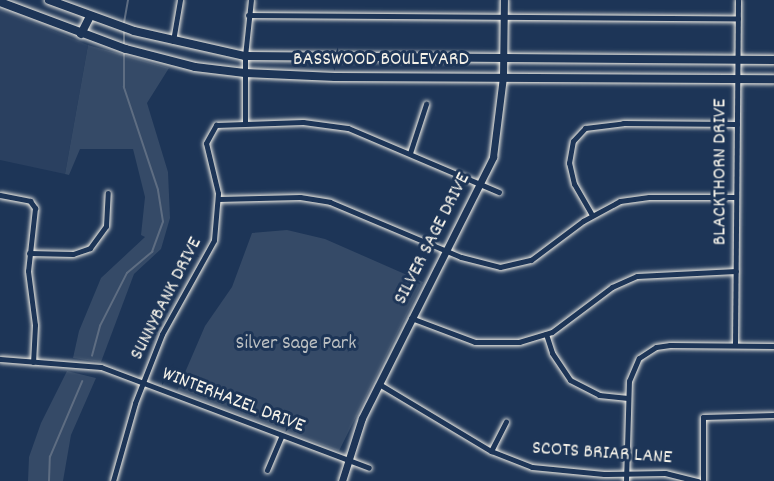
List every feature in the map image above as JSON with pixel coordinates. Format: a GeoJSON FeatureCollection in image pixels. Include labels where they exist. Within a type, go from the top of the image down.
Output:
{"type":"FeatureCollection","features":[{"type":"Feature","properties":{"kind":"main road","name":"BASSWOOD BOULEVARD"},"geometry":{"type":"LineString","coordinates":[[49,0],[173,43],[245,56],[774,60]]}},
{"type":"Feature","properties":{"kind":"main road","name":"BASSWOOD BOULEVARD"},"geometry":{"type":"LineString","coordinates":[[0,2],[81,34],[132,51],[195,67],[245,73],[774,79]]}},
{"type":"Feature","properties":{"kind":"main road"},"geometry":{"type":"LineString","coordinates":[[81,34],[90,16]]}},
{"type":"Feature","properties":{"kind":"street"},"geometry":{"type":"LineString","coordinates":[[173,43],[180,0]]}},
{"type":"Feature","properties":{"kind":"street"},"geometry":{"type":"LineString","coordinates":[[251,0],[245,56],[245,123],[329,124],[410,153],[499,192]]}},
{"type":"Feature","properties":{"kind":"street","name":"SILVER SAGE DRIVE"},"geometry":{"type":"LineString","coordinates":[[342,481],[347,461],[379,384],[493,157],[499,128],[503,77],[504,0]]}},
{"type":"Feature","properties":{"kind":"street","name":"BLACKTHORN DRIVE"},"geometry":{"type":"LineString","coordinates":[[735,345],[738,0]]}},
{"type":"Feature","properties":{"kind":"street"},"geometry":{"type":"LineString","coordinates":[[248,15],[738,18]]}},
{"type":"Feature","properties":{"kind":"street"},"geometry":{"type":"LineString","coordinates":[[410,153],[426,104]]}},
{"type":"Feature","properties":{"kind":"street","name":"SUNNYBANK DRIVE"},"geometry":{"type":"LineString","coordinates":[[113,481],[143,382],[166,327],[210,251],[218,199],[207,149],[213,128],[224,122],[245,123]]}},
{"type":"Feature","properties":{"kind":"street"},"geometry":{"type":"LineString","coordinates":[[592,215],[574,184],[568,163],[573,141],[585,128],[623,123],[737,124]]}},
{"type":"Feature","properties":{"kind":"street"},"geometry":{"type":"LineString","coordinates":[[29,253],[74,254],[90,248],[106,226],[108,193]]}},
{"type":"Feature","properties":{"kind":"street"},"geometry":{"type":"LineString","coordinates":[[0,195],[32,202],[35,208],[28,279],[35,325],[33,362]]}},
{"type":"Feature","properties":{"kind":"street"},"geometry":{"type":"LineString","coordinates":[[218,199],[260,196],[315,198],[447,249],[472,261],[509,266],[531,260],[592,215],[620,201],[649,196],[736,197]]}},
{"type":"Feature","properties":{"kind":"street"},"geometry":{"type":"LineString","coordinates":[[411,318],[475,342],[519,342],[546,334],[612,287],[637,276],[736,272]]}},
{"type":"Feature","properties":{"kind":"street"},"geometry":{"type":"LineString","coordinates":[[546,334],[557,363],[570,380],[599,395],[628,398]]}},
{"type":"Feature","properties":{"kind":"street"},"geometry":{"type":"LineString","coordinates":[[626,481],[631,371],[645,352],[670,345],[774,346]]}},
{"type":"Feature","properties":{"kind":"street","name":"WINTERHAZEL DRIVE"},"geometry":{"type":"LineString","coordinates":[[0,359],[101,367],[281,437],[369,468]]}},
{"type":"Feature","properties":{"kind":"street","name":"SCOTS BRIAR LANE"},"geometry":{"type":"LineString","coordinates":[[379,384],[491,451],[549,470],[677,474],[698,481]]}},
{"type":"Feature","properties":{"kind":"street"},"geometry":{"type":"LineString","coordinates":[[703,481],[704,417],[774,415]]}},
{"type":"Feature","properties":{"kind":"street"},"geometry":{"type":"LineString","coordinates":[[491,451],[506,422]]}},
{"type":"Feature","properties":{"kind":"street"},"geometry":{"type":"LineString","coordinates":[[267,470],[281,437]]}},
{"type":"Feature","properties":{"kind":"shaded area"},"geometry":{"type":"Polygon","coordinates":[[[0,9],[88,45],[65,174],[0,160],[0,9]]]}},
{"type":"Feature","properties":{"kind":"green space"},"geometry":{"type":"Polygon","coordinates":[[[88,45],[169,68],[147,103],[168,172],[170,218],[161,249],[134,274],[101,362],[73,358],[79,331],[101,278],[145,237],[141,235],[145,197],[133,149],[80,149],[69,175],[65,174],[88,45]]]}},
{"type":"Feature","properties":{"kind":"green space","name":"Silver Sage Park"},"geometry":{"type":"Polygon","coordinates":[[[287,230],[325,239],[423,282],[339,451],[177,391],[205,326],[232,287],[252,233],[287,230]]]}},
{"type":"Feature","properties":{"kind":"green space"},"geometry":{"type":"Polygon","coordinates":[[[67,371],[96,378],[71,435],[63,481],[28,481],[29,457],[41,423],[67,371]]]}},
{"type":"Feature","properties":{"kind":"waterway"},"geometry":{"type":"LineString","coordinates":[[124,23],[128,0]]}},
{"type":"Feature","properties":{"kind":"waterway"},"geometry":{"type":"LineString","coordinates":[[124,31],[124,44]]}},
{"type":"Feature","properties":{"kind":"waterway"},"geometry":{"type":"LineString","coordinates":[[92,356],[100,326],[127,273],[152,252],[163,222],[158,190],[124,88],[124,52]]}},
{"type":"Feature","properties":{"kind":"waterway"},"geometry":{"type":"LineString","coordinates":[[49,481],[50,457],[82,382]]}}]}
